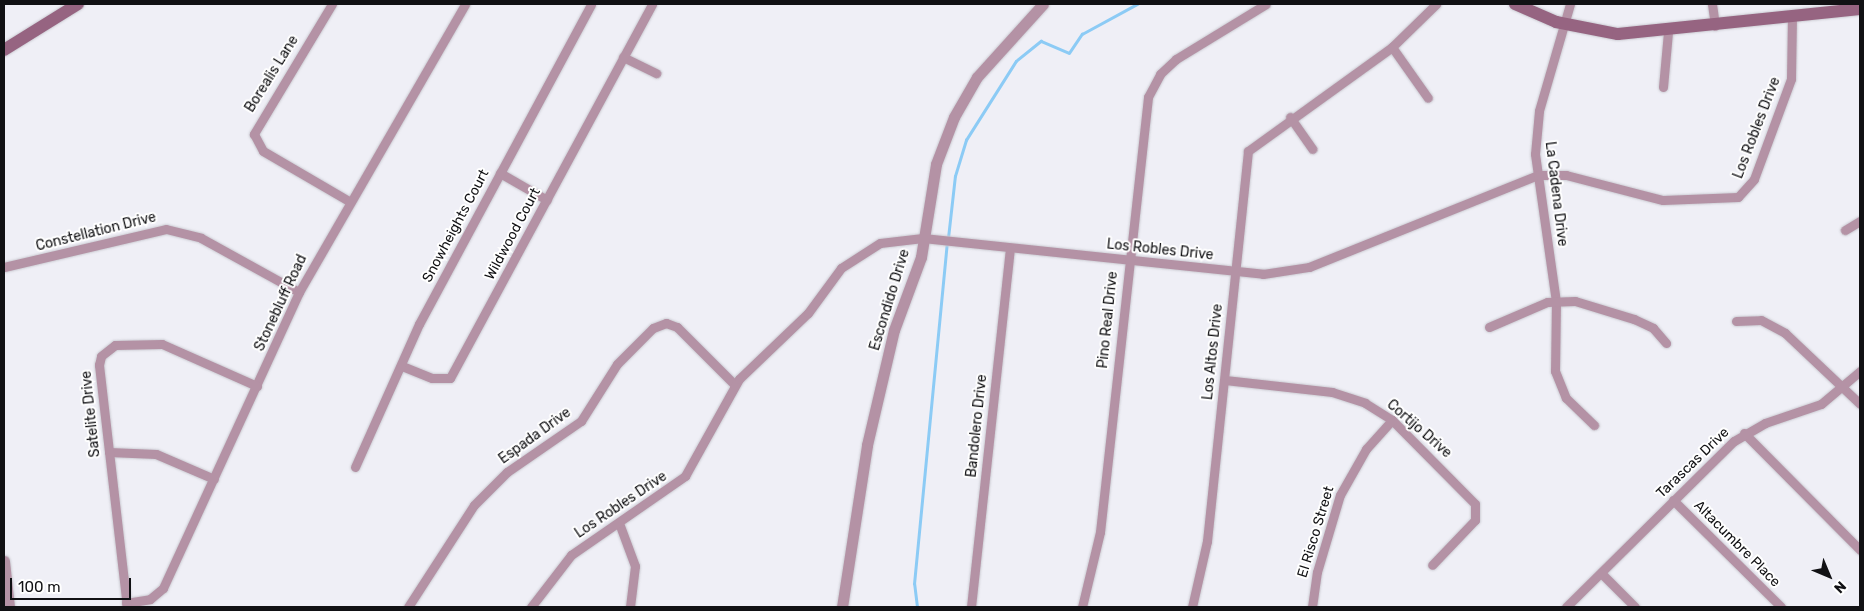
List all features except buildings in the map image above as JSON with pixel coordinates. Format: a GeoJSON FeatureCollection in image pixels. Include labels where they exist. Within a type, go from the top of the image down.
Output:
{"type":"FeatureCollection","features":[{"type":"Feature","properties":{"kind":"main road"},"geometry":{"type":"LineString","coordinates":[[4,50],[78,4]]}},
{"type":"Feature","properties":{"kind":"main road"},"geometry":{"type":"LineString","coordinates":[[1514,4],[1564,24],[1605,33],[1668,32],[1860,9]]}},
{"type":"Feature","properties":{"kind":"street","name":"Borealis Lane"},"geometry":{"type":"LineString","coordinates":[[332,4],[254,134],[263,151],[349,202]]}},
{"type":"Feature","properties":{"kind":"street","name":"Stonebluff Road"},"geometry":{"type":"LineString","coordinates":[[127,605],[150,599],[163,588],[300,292],[349,202],[465,4]]}},
{"type":"Feature","properties":{"kind":"street","name":"Snowheights Court"},"geometry":{"type":"LineString","coordinates":[[355,467],[402,366],[419,324],[590,4]]}},
{"type":"Feature","properties":{"kind":"street","name":"Wildwood Court"},"geometry":{"type":"LineString","coordinates":[[402,366],[432,378],[450,378],[652,4]]}},
{"type":"Feature","properties":{"kind":"street","name":"Escondido Drive"},"geometry":{"type":"LineString","coordinates":[[842,607],[867,445],[894,330],[917,272],[936,164],[954,117],[993,55],[1043,4]]}},
{"type":"Feature","properties":{"kind":"street","name":"Pino Real Drive"},"geometry":{"type":"LineString","coordinates":[[1082,607],[1100,532],[1146,105],[1152,86],[1176,59],[1266,4]]}},
{"type":"Feature","properties":{"kind":"street","name":"Los Altos Drive"},"geometry":{"type":"LineString","coordinates":[[1192,607],[1207,541],[1248,151],[1290,118],[1392,46],[1436,4]]}},
{"type":"Feature","properties":{"kind":"street","name":"La Cadena Drive"},"geometry":{"type":"LineString","coordinates":[[1570,4],[1535,129],[1538,175],[1556,301],[1558,386],[1594,425]]}},
{"type":"Feature","properties":{"kind":"street"},"geometry":{"type":"LineString","coordinates":[[1712,4],[1715,26]]}},
{"type":"Feature","properties":{"kind":"street","name":"Los Robles Drive"},"geometry":{"type":"LineString","coordinates":[[531,607],[556,569],[685,476],[735,385],[768,348],[808,313],[850,260],[888,241],[923,238],[1263,274],[1309,267],[1538,175],[1566,175],[1663,200],[1719,200],[1744,193],[1754,179],[1791,78],[1792,17]]}},
{"type":"Feature","properties":{"kind":"street"},"geometry":{"type":"LineString","coordinates":[[1663,87],[1668,32]]}},
{"type":"Feature","properties":{"kind":"street"},"geometry":{"type":"LineString","coordinates":[[1392,46],[1428,98]]}},
{"type":"Feature","properties":{"kind":"street"},"geometry":{"type":"LineString","coordinates":[[623,57],[656,73]]}},
{"type":"Feature","properties":{"kind":"street"},"geometry":{"type":"LineString","coordinates":[[1290,118],[1312,149]]}},
{"type":"Feature","properties":{"kind":"street"},"geometry":{"type":"LineString","coordinates":[[500,173],[547,200]]}},
{"type":"Feature","properties":{"kind":"street"},"geometry":{"type":"LineString","coordinates":[[1844,230],[1860,221]]}},
{"type":"Feature","properties":{"kind":"street","name":"Constellation Drive"},"geometry":{"type":"LineString","coordinates":[[4,266],[166,229],[201,238],[300,292]]}},
{"type":"Feature","properties":{"kind":"street","name":"Bandolero Drive"},"geometry":{"type":"LineString","coordinates":[[971,607],[1010,248]]}},
{"type":"Feature","properties":{"kind":"street"},"geometry":{"type":"LineString","coordinates":[[1489,327],[1556,301],[1574,300],[1620,313],[1652,328],[1666,343]]}},
{"type":"Feature","properties":{"kind":"street"},"geometry":{"type":"LineString","coordinates":[[1736,321],[1755,319],[1775,326],[1844,387],[1860,404]]}},
{"type":"Feature","properties":{"kind":"street","name":"Espada Drive"},"geometry":{"type":"LineString","coordinates":[[408,607],[474,505],[507,472],[581,420],[617,364],[653,328],[666,323],[677,328],[735,385]]}},
{"type":"Feature","properties":{"kind":"street","name":"Satelite Drive"},"geometry":{"type":"LineString","coordinates":[[127,605],[99,365],[111,346],[162,344],[257,386]]}},
{"type":"Feature","properties":{"kind":"street","name":"Tarascas Drive"},"geometry":{"type":"LineString","coordinates":[[1566,607],[1673,500],[1744,434],[1815,407],[1844,387],[1860,371]]}},
{"type":"Feature","properties":{"kind":"street","name":"Cortijo Drive"},"geometry":{"type":"LineString","coordinates":[[1225,380],[1332,392],[1365,403],[1392,420],[1476,504],[1475,520],[1432,565]]}},
{"type":"Feature","properties":{"kind":"street","name":"El Risco Street"},"geometry":{"type":"LineString","coordinates":[[1312,607],[1317,572],[1340,495],[1366,449],[1392,420]]}},
{"type":"Feature","properties":{"kind":"street"},"geometry":{"type":"LineString","coordinates":[[1744,434],[1860,550]]}},
{"type":"Feature","properties":{"kind":"street"},"geometry":{"type":"LineString","coordinates":[[109,452],[150,452],[214,479]]}},
{"type":"Feature","properties":{"kind":"street","name":"Altacumbre Place"},"geometry":{"type":"LineString","coordinates":[[1673,500],[1781,607]]}},
{"type":"Feature","properties":{"kind":"street"},"geometry":{"type":"LineString","coordinates":[[619,523],[635,566],[630,607]]}},
{"type":"Feature","properties":{"kind":"street"},"geometry":{"type":"LineString","coordinates":[[4,561],[9,607]]}},
{"type":"Feature","properties":{"kind":"street"},"geometry":{"type":"LineString","coordinates":[[1601,573],[1635,607]]}},
{"type":"Feature","properties":{"kind":"waterway"},"geometry":{"type":"LineString","coordinates":[[948,238],[955,176],[966,140],[1016,61],[1041,41],[1069,53],[1082,34],[1137,4]]}},
{"type":"Feature","properties":{"kind":"waterway"},"geometry":{"type":"LineString","coordinates":[[917,607],[914,584],[947,243]]}}]}
